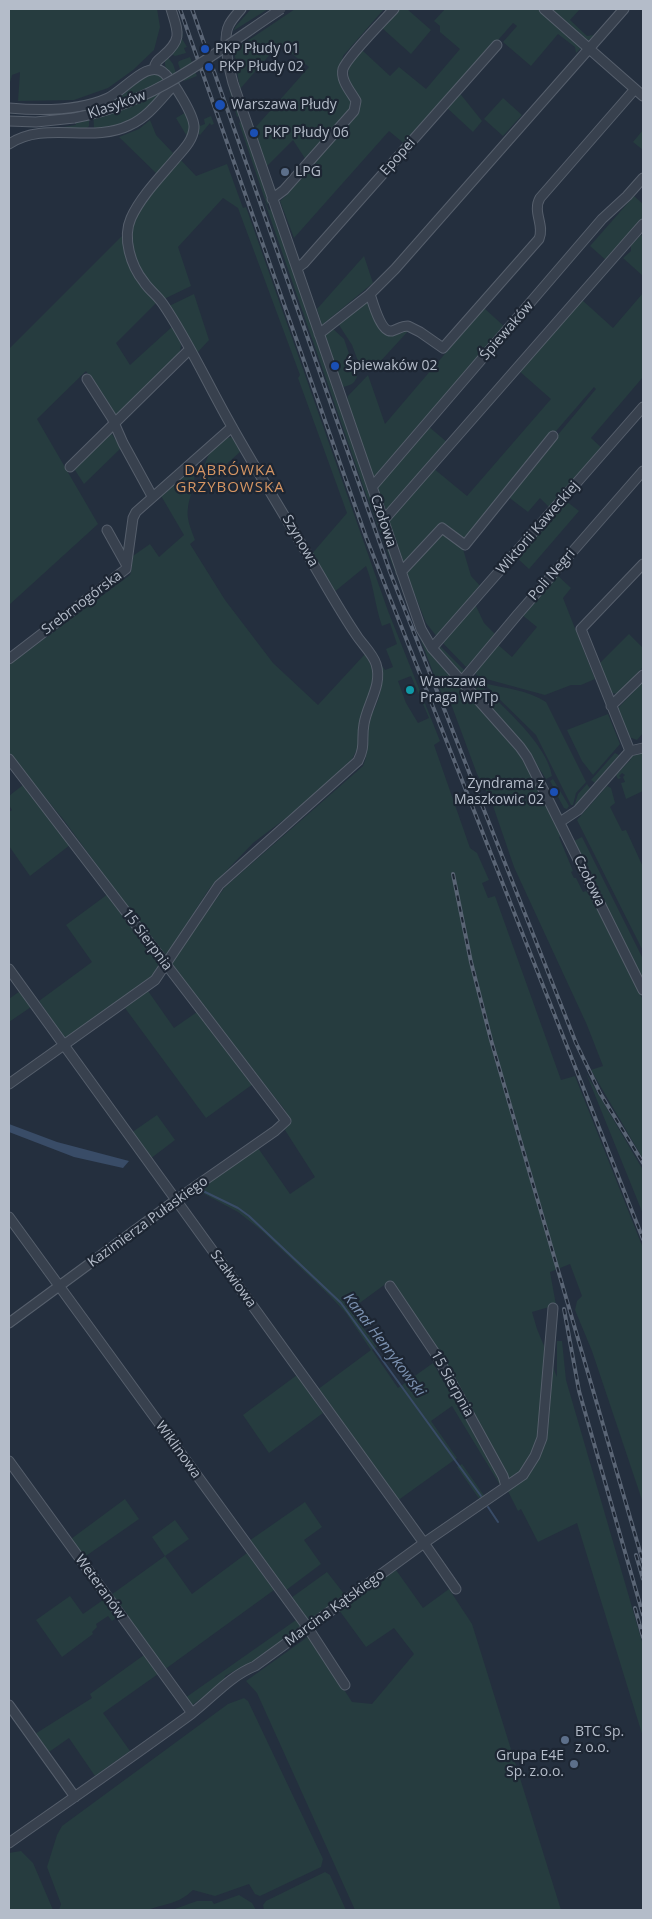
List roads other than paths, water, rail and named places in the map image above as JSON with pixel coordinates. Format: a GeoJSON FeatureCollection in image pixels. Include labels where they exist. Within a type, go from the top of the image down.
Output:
{"type":"FeatureCollection","features":[{"type":"Feature","properties":{"kind":"street"},"geometry":{"type":"LineString","coordinates":[[9,108],[48,109],[97,102],[120,91],[145,70],[154,68],[157,60],[173,47],[178,31],[171,9]]}},
{"type":"Feature","properties":{"kind":"street","name":"Czołowa"},"geometry":{"type":"LineString","coordinates":[[241,9],[226,32],[231,76],[421,629],[432,648],[523,751],[643,990]]}},
{"type":"Feature","properties":{"kind":"street","name":"Klasyków"},"geometry":{"type":"LineString","coordinates":[[9,121],[36,122],[74,118],[111,110],[144,97],[282,9]]}},
{"type":"Feature","properties":{"kind":"street"},"geometry":{"type":"LineString","coordinates":[[272,199],[284,190],[354,111],[356,101],[344,80],[343,69],[394,9]]}},
{"type":"Feature","properties":{"kind":"street"},"geometry":{"type":"LineString","coordinates":[[544,9],[643,96]]}},
{"type":"Feature","properties":{"kind":"street"},"geometry":{"type":"LineString","coordinates":[[319,334],[370,294],[395,270],[624,9]]}},
{"type":"Feature","properties":{"kind":"street","name":"Epopei"},"geometry":{"type":"LineString","coordinates":[[297,268],[304,263],[497,45]]}},
{"type":"Feature","properties":{"kind":"street","name":"Szynowa"},"geometry":{"type":"LineString","coordinates":[[9,1084],[154,981],[220,885],[358,761],[364,742],[364,721],[378,677],[375,661],[344,617],[232,427],[190,349],[163,304],[138,273],[132,262],[128,237],[130,219],[144,197],[186,146],[193,133],[194,126],[192,117],[173,86],[164,73],[154,68]]}},
{"type":"Feature","properties":{"kind":"street"},"geometry":{"type":"LineString","coordinates":[[9,144],[32,134],[99,133],[124,128],[148,113],[173,86]]}},
{"type":"Feature","properties":{"kind":"street"},"geometry":{"type":"LineString","coordinates":[[370,294],[383,326],[387,330],[391,331],[408,326],[443,348],[539,239],[542,227],[537,203],[540,198],[635,88]]}},
{"type":"Feature","properties":{"kind":"street","name":"Śpiewaków"},"geometry":{"type":"LineString","coordinates":[[372,487],[602,219],[643,178]]}},
{"type":"Feature","properties":{"kind":"street"},"geometry":{"type":"LineString","coordinates":[[383,521],[643,224]]}},
{"type":"Feature","properties":{"kind":"street"},"geometry":{"type":"LineString","coordinates":[[70,467],[190,349]]}},
{"type":"Feature","properties":{"kind":"street"},"geometry":{"type":"LineString","coordinates":[[87,379],[115,424],[123,443],[152,496]]}},
{"type":"Feature","properties":{"kind":"street","name":"Wiktorii Kaweckiej"},"geometry":{"type":"LineString","coordinates":[[432,648],[643,407]]}},
{"type":"Feature","properties":{"kind":"street","name":"Srebrnogórska"},"geometry":{"type":"LineString","coordinates":[[9,659],[126,569],[133,518],[136,512],[232,427]]}},
{"type":"Feature","properties":{"kind":"street"},"geometry":{"type":"LineString","coordinates":[[401,572],[442,528],[465,544],[553,436]]}},
{"type":"Feature","properties":{"kind":"street","name":"Poli Negri"},"geometry":{"type":"LineString","coordinates":[[462,681],[643,470]]}},
{"type":"Feature","properties":{"kind":"street"},"geometry":{"type":"LineString","coordinates":[[107,530],[126,564]]}},
{"type":"Feature","properties":{"kind":"street"},"geometry":{"type":"LineString","coordinates":[[630,751],[610,706],[581,629],[643,564]]}},
{"type":"Feature","properties":{"kind":"street"},"geometry":{"type":"LineString","coordinates":[[610,706],[643,674]]}},
{"type":"Feature","properties":{"kind":"street"},"geometry":{"type":"LineString","coordinates":[[560,822],[578,810],[630,751],[643,748]]}},
{"type":"Feature","properties":{"kind":"street","name":"15 Sierpnia"},"geometry":{"type":"LineString","coordinates":[[9,759],[286,1121]]}},
{"type":"Feature","properties":{"kind":"street","name":"Szałwiowa"},"geometry":{"type":"LineString","coordinates":[[9,969],[456,1589]]}},
{"type":"Feature","properties":{"kind":"street","name":"Kazimierza Pułaskiego"},"geometry":{"type":"LineString","coordinates":[[9,1323],[176,1200],[275,1131],[286,1121]]}},
{"type":"Feature","properties":{"kind":"street","name":"Wiklinowa"},"geometry":{"type":"LineString","coordinates":[[9,1217],[308,1628],[345,1685]]}},
{"type":"Feature","properties":{"kind":"street","name":"15 Sierpnia"},"geometry":{"type":"LineString","coordinates":[[390,1286],[437,1356],[503,1476],[506,1486]]}},
{"type":"Feature","properties":{"kind":"street","name":"Marcina Kątskiego"},"geometry":{"type":"LineString","coordinates":[[9,1843],[192,1713],[246,1670],[255,1666],[424,1543],[523,1475],[536,1456],[542,1438],[553,1308]]}},
{"type":"Feature","properties":{"kind":"street","name":"Weteranów"},"geometry":{"type":"LineString","coordinates":[[9,1461],[192,1713]]}},
{"type":"Feature","properties":{"kind":"street"},"geometry":{"type":"LineString","coordinates":[[9,1705],[75,1796]]}},
{"type":"Feature","properties":{"kind":"water"},"geometry":{"type":"Polygon","coordinates":[[[9,1124],[57,1142],[129,1161],[123,1168],[74,1157],[9,1132],[9,1124]]]}},
{"type":"Feature","properties":{"kind":"waterway","name":"Kanał Henrykowski"},"geometry":{"type":"LineString","coordinates":[[201,1190],[238,1208],[249,1216],[341,1303],[481,1496]]}},
{"type":"Feature","properties":{"kind":"waterway","name":"Kanał Henrykowski"},"geometry":{"type":"LineString","coordinates":[[488,1507],[498,1522]]}},
{"type":"Feature","properties":{"kind":"railway"},"geometry":{"type":"LineString","coordinates":[[180,9],[366,537],[643,1239]]}},
{"type":"Feature","properties":{"kind":"railway"},"geometry":{"type":"LineString","coordinates":[[192,9],[390,572],[576,1043],[600,1093],[643,1163]]}},
{"type":"Feature","properties":{"kind":"railway"},"geometry":{"type":"LineString","coordinates":[[453,874],[471,962],[491,1040],[643,1562]]}},
{"type":"Feature","properties":{"kind":"railway"},"geometry":{"type":"LineString","coordinates":[[564,1309],[579,1391],[643,1615]]}},
{"type":"Feature","properties":{"kind":"railway"},"geometry":{"type":"LineString","coordinates":[[636,1555],[643,1579]]}},
{"type":"Feature","properties":{"kind":"railway"},"geometry":{"type":"LineString","coordinates":[[635,1608],[643,1637]]}},
{"type":"Feature","properties":{"kind":"place","name":"PKP Płudy 01"},"geometry":{"type":"Point","coordinates":[205,49]}},
{"type":"Feature","properties":{"kind":"place","name":"PKP Płudy 02"},"geometry":{"type":"Point","coordinates":[209,67]}},
{"type":"Feature","properties":{"kind":"place","name":"Warszawa Płudy"},"geometry":{"type":"Point","coordinates":[220,105]}},
{"type":"Feature","properties":{"kind":"place","name":"PKP Płudy 06"},"geometry":{"type":"Point","coordinates":[254,133]}},
{"type":"Feature","properties":{"kind":"place","name":"LPG"},"geometry":{"type":"Point","coordinates":[285,172]}},
{"type":"Feature","properties":{"kind":"place","name":"Śpiewaków 02"},"geometry":{"type":"Point","coordinates":[335,366]}},
{"type":"Feature","properties":{"kind":"place","name":"Warszawa Praga WPTp"},"geometry":{"type":"Point","coordinates":[410,690]}},
{"type":"Feature","properties":{"kind":"place","name":"Zyndrama z Maszkowic 02"},"geometry":{"type":"Point","coordinates":[554,792]}},
{"type":"Feature","properties":{"kind":"place","name":"BTC Sp. z o.o."},"geometry":{"type":"Point","coordinates":[565,1740]}},
{"type":"Feature","properties":{"kind":"place","name":"Grupa E4E Sp. z.o.o."},"geometry":{"type":"Point","coordinates":[574,1764]}},
{"type":"Feature","properties":{"kind":"district","name":"DĄBRÓWKA GRZYBOWSKA"},"geometry":{"type":"Point","coordinates":[230,480]}}]}
